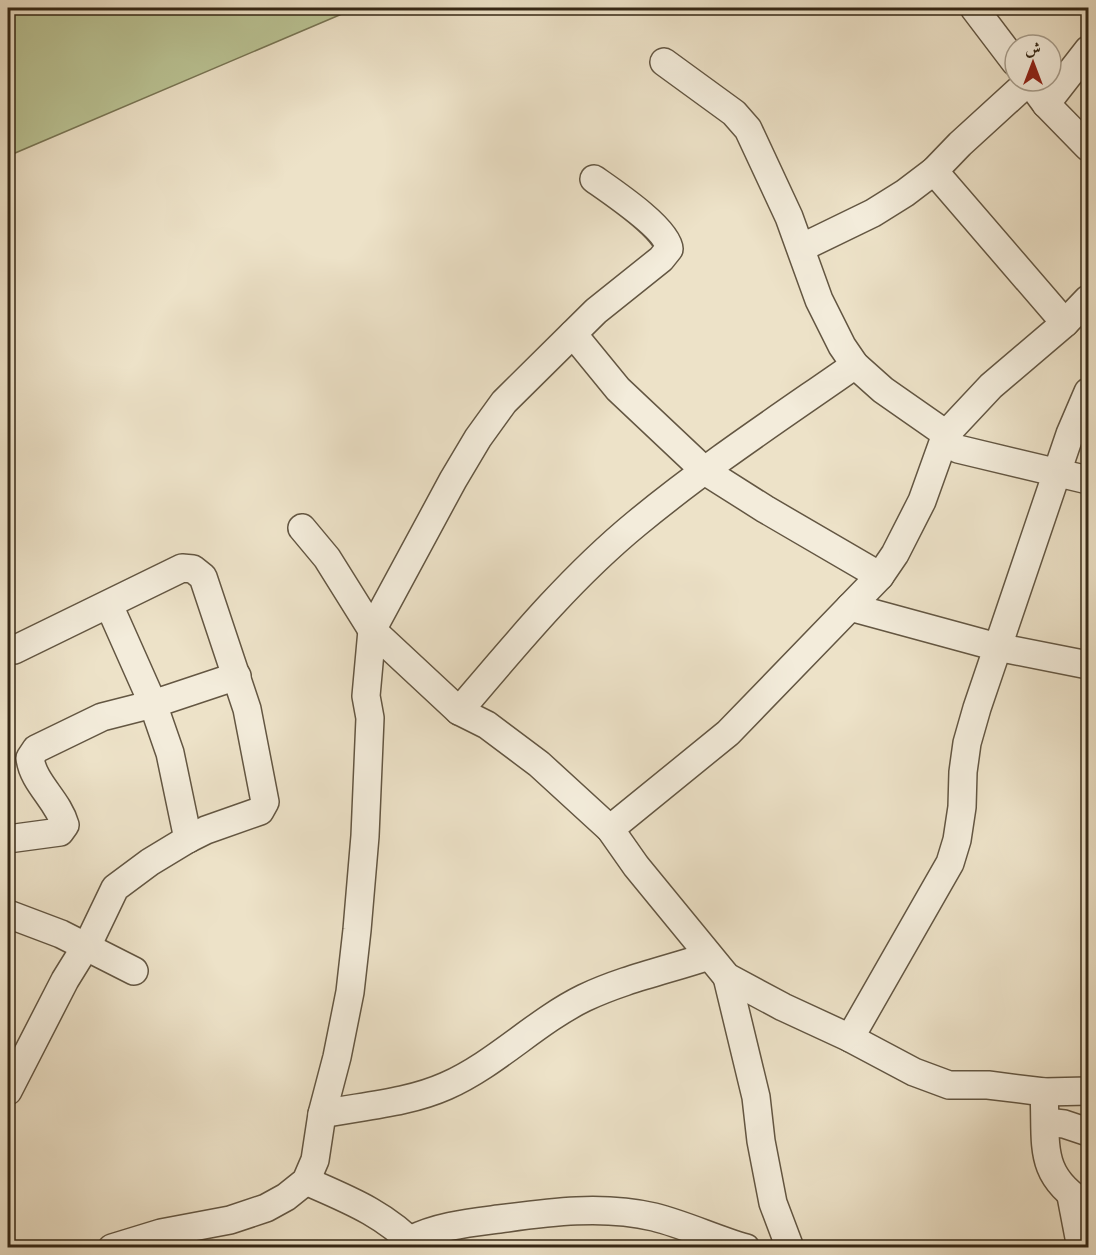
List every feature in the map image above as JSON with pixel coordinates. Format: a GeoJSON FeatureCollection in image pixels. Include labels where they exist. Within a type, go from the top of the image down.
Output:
{"type":"FeatureCollection","features":[{"type":"Feature","properties":{"kind":"street"},"geometry":{"type":"LineString","coordinates":[[974,8],[1003,46]]}},
{"type":"Feature","properties":{"kind":"street"},"geometry":{"type":"LineString","coordinates":[[1046,104],[1089,50]]}},
{"type":"Feature","properties":{"kind":"street"},"geometry":{"type":"LineString","coordinates":[[664,62],[734,113],[748,129],[789,217],[819,300],[842,346],[855,365],[883,390],[946,434],[953,446],[958,449],[1089,480]]}},
{"type":"Feature","properties":{"kind":"street"},"geometry":{"type":"LineString","coordinates":[[801,248],[873,213],[905,194],[934,171],[1016,93]]}},
{"type":"Feature","properties":{"kind":"street"},"geometry":{"type":"LineString","coordinates":[[1038,93],[1089,147]]}},
{"type":"Feature","properties":{"kind":"street"},"geometry":{"type":"LineString","coordinates":[[934,171],[1065,323]]}},
{"type":"Feature","properties":{"kind":"street"},"geometry":{"type":"LineString","coordinates":[[112,1248],[161,1233],[230,1220],[266,1208],[286,1197],[306,1181],[315,1160],[322,1114],[337,1057],[350,992],[365,836],[370,718],[366,696],[372,630],[453,480],[478,438],[504,402],[596,311],[661,259],[669,249],[663,235],[638,212],[594,179]]}},
{"type":"Feature","properties":{"kind":"street"},"geometry":{"type":"LineString","coordinates":[[610,829],[728,733],[880,576],[895,554],[922,501],[946,434],[991,386],[1089,300]]}},
{"type":"Feature","properties":{"kind":"street"},"geometry":{"type":"LineString","coordinates":[[573,334],[618,389],[705,471],[880,576]]}},
{"type":"Feature","properties":{"kind":"street"},"geometry":{"type":"LineString","coordinates":[[459,711],[535,621],[577,578],[637,524],[705,471],[855,365]]}},
{"type":"Feature","properties":{"kind":"street"},"geometry":{"type":"LineString","coordinates":[[850,1038],[950,863],[957,840],[962,807],[967,743],[1070,434],[1089,392]]}},
{"type":"Feature","properties":{"kind":"street"},"geometry":{"type":"LineString","coordinates":[[302,528],[327,558],[372,630],[459,711],[487,725],[539,764],[610,829],[636,866],[727,977],[914,1072],[949,1085],[988,1086],[1044,1092],[1089,1091]]}},
{"type":"Feature","properties":{"kind":"street"},"geometry":{"type":"LineString","coordinates":[[8,1090],[65,980],[86,947],[115,888],[150,862],[188,839],[206,830],[260,811],[265,802],[247,708],[203,577],[193,569],[182,568],[14,650]]}},
{"type":"Feature","properties":{"kind":"street"},"geometry":{"type":"LineString","coordinates":[[110,605],[153,704],[170,753],[188,839]]}},
{"type":"Feature","properties":{"kind":"street"},"geometry":{"type":"LineString","coordinates":[[850,607],[997,648],[1089,665]]}},
{"type":"Feature","properties":{"kind":"street"},"geometry":{"type":"LineString","coordinates":[[8,839],[60,832],[65,825],[62,814],[31,769],[30,758],[36,749],[102,717],[153,704],[237,676]]}},
{"type":"Feature","properties":{"kind":"street"},"geometry":{"type":"LineString","coordinates":[[8,914],[61,934],[134,971]]}},
{"type":"Feature","properties":{"kind":"street"},"geometry":{"type":"LineString","coordinates":[[322,1114],[400,1100],[446,1086],[465,1076],[526,1033],[582,999],[632,978],[666,971],[709,956]]}},
{"type":"Feature","properties":{"kind":"street"},"geometry":{"type":"LineString","coordinates":[[727,977],[756,1097],[773,1203],[790,1248]]}},
{"type":"Feature","properties":{"kind":"street"},"geometry":{"type":"LineString","coordinates":[[1044,1092],[1050,1166],[1057,1181],[1080,1201],[1081,1248]]}},
{"type":"Feature","properties":{"kind":"street"},"geometry":{"type":"LineString","coordinates":[[1046,1122],[1064,1124],[1089,1132]]}},
{"type":"Feature","properties":{"kind":"street"},"geometry":{"type":"LineString","coordinates":[[306,1181],[363,1206],[383,1218],[413,1244],[443,1227],[540,1214],[601,1210],[652,1217],[693,1228],[746,1248]]}},
{"type":"Feature","properties":{"kind":"green space"},"geometry":{"type":"Polygon","coordinates":[[[8,8],[356,8],[8,156],[8,8]]]}}]}
